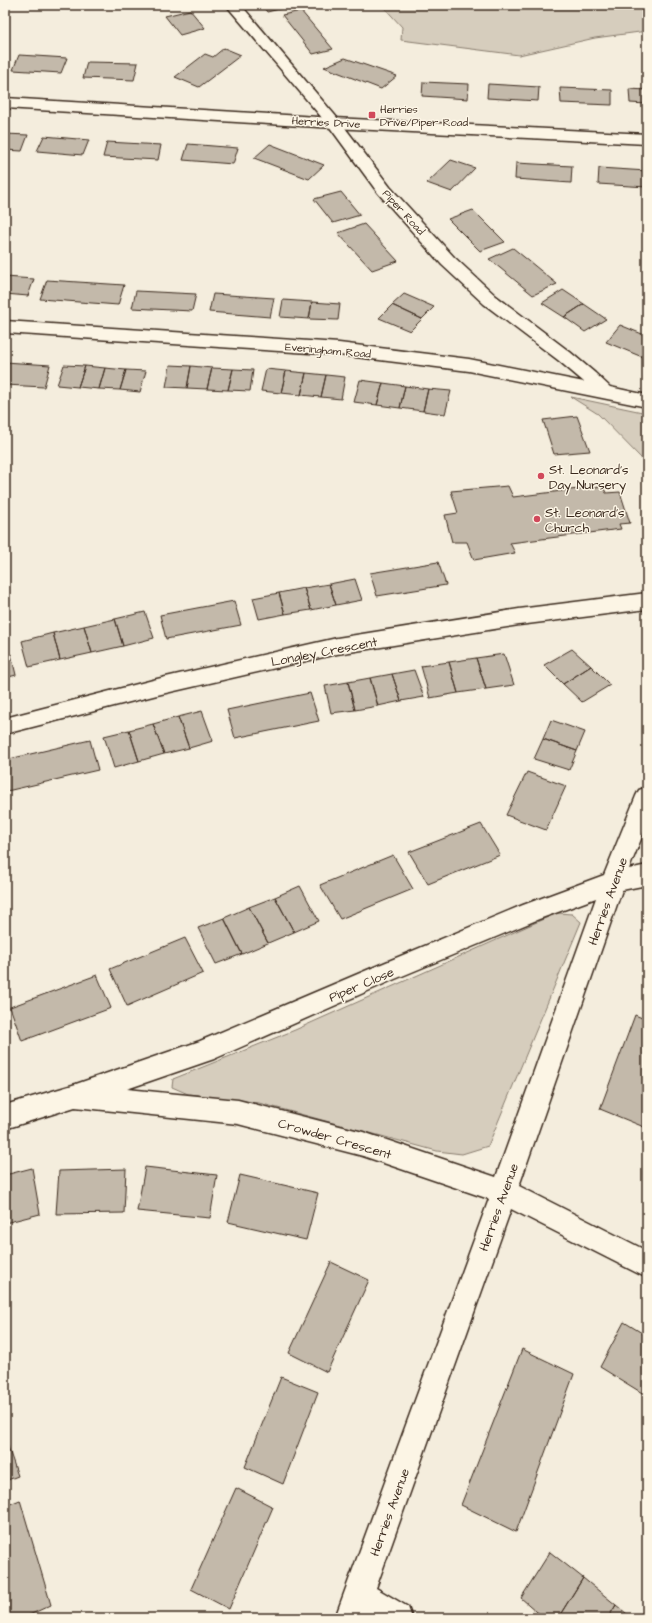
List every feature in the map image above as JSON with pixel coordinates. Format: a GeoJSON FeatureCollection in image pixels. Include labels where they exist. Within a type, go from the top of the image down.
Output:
{"type":"FeatureCollection","features":[{"type":"Feature","properties":{"kind":"street","name":"Piper Road"},"geometry":{"type":"LineString","coordinates":[[233,5],[334,123],[384,190],[448,261],[490,300],[564,356],[603,391]]}},
{"type":"Feature","properties":{"kind":"street","name":"Herries Drive"},"geometry":{"type":"LineString","coordinates":[[5,103],[334,123],[647,139]]}},
{"type":"Feature","properties":{"kind":"street","name":"Everingham Road"},"geometry":{"type":"LineString","coordinates":[[5,327],[338,349],[469,365],[647,401]]}},
{"type":"Feature","properties":{"kind":"street","name":"Longley Crescent"},"geometry":{"type":"LineString","coordinates":[[5,726],[156,687],[337,646],[519,617],[647,601]]}},
{"type":"Feature","properties":{"kind":"street","name":"Herries Avenue"},"geometry":{"type":"LineString","coordinates":[[354,1607],[504,1192],[613,882],[647,796]]}},
{"type":"Feature","properties":{"kind":"street","name":"Piper Close"},"geometry":{"type":"LineString","coordinates":[[75,1095],[205,1051],[531,912],[613,882],[647,875]]}},
{"type":"Feature","properties":{"kind":"street","name":"Crowder Crescent"},"geometry":{"type":"LineString","coordinates":[[5,1117],[75,1095],[238,1112],[363,1144],[504,1192],[647,1265]]}},
{"type":"Feature","properties":{"kind":"street"},"geometry":{"type":"LineString","coordinates":[[354,1607],[397,1618]]}},
{"type":"Feature","properties":{"kind":"shaded area"},"geometry":{"type":"Polygon","coordinates":[[[382,5],[647,5],[647,31],[595,38],[519,55],[401,40],[402,27],[382,5]]]}},
{"type":"Feature","properties":{"kind":"shaded area"},"geometry":{"type":"Polygon","coordinates":[[[571,397],[647,413],[647,470],[643,460],[598,414],[571,397]]]}},
{"type":"Feature","properties":{"kind":"shaded area"},"geometry":{"type":"Polygon","coordinates":[[[557,913],[572,914],[581,922],[488,1146],[462,1154],[437,1151],[259,1103],[188,1094],[172,1087],[173,1079],[295,1030],[557,913]]]}},
{"type":"Feature","properties":{"kind":"building"},"geometry":{"type":"Polygon","coordinates":[[[262,5],[292,5],[292,6],[267,12],[262,5]]]}},
{"type":"Feature","properties":{"kind":"building"},"geometry":{"type":"Polygon","coordinates":[[[190,10],[205,28],[180,35],[165,16],[190,10]]]}},
{"type":"Feature","properties":{"kind":"building"},"geometry":{"type":"Polygon","coordinates":[[[301,11],[333,49],[313,54],[282,15],[301,11]]]}},
{"type":"Feature","properties":{"kind":"building"},"geometry":{"type":"Polygon","coordinates":[[[224,48],[241,55],[199,87],[175,77],[205,54],[213,57],[224,48]]]}},
{"type":"Feature","properties":{"kind":"building"},"geometry":{"type":"Polygon","coordinates":[[[19,55],[67,58],[61,73],[13,70],[19,55]]]}},
{"type":"Feature","properties":{"kind":"building"},"geometry":{"type":"Polygon","coordinates":[[[345,58],[397,76],[381,89],[324,67],[345,58]]]}},
{"type":"Feature","properties":{"kind":"building"},"geometry":{"type":"Polygon","coordinates":[[[87,62],[138,63],[134,80],[83,78],[87,62]]]}},
{"type":"Feature","properties":{"kind":"building"},"geometry":{"type":"Polygon","coordinates":[[[423,82],[469,84],[468,99],[422,96],[423,82]]]}},
{"type":"Feature","properties":{"kind":"building"},"geometry":{"type":"Polygon","coordinates":[[[488,84],[539,87],[538,101],[487,98],[488,84]]]}},
{"type":"Feature","properties":{"kind":"building"},"geometry":{"type":"Polygon","coordinates":[[[560,88],[612,90],[612,105],[561,103],[560,88]]]}},
{"type":"Feature","properties":{"kind":"building"},"geometry":{"type":"Polygon","coordinates":[[[629,89],[647,90],[647,104],[630,103],[629,89]]]}},
{"type":"Feature","properties":{"kind":"building"},"geometry":{"type":"Polygon","coordinates":[[[5,134],[28,135],[22,151],[5,150],[5,134]]]}},
{"type":"Feature","properties":{"kind":"building"},"geometry":{"type":"Polygon","coordinates":[[[44,136],[89,140],[83,155],[37,151],[44,136]]]}},
{"type":"Feature","properties":{"kind":"building"},"geometry":{"type":"Polygon","coordinates":[[[107,142],[161,145],[158,160],[103,157],[107,142]]]}},
{"type":"Feature","properties":{"kind":"building"},"geometry":{"type":"Polygon","coordinates":[[[188,144],[238,148],[233,164],[183,160],[188,144]]]}},
{"type":"Feature","properties":{"kind":"building"},"geometry":{"type":"Polygon","coordinates":[[[270,144],[324,165],[309,179],[254,158],[270,144]]]}},
{"type":"Feature","properties":{"kind":"building"},"geometry":{"type":"Polygon","coordinates":[[[451,160],[475,168],[452,192],[427,183],[451,160]]]}},
{"type":"Feature","properties":{"kind":"building"},"geometry":{"type":"Polygon","coordinates":[[[516,163],[572,166],[571,183],[515,179],[516,163]]]}},
{"type":"Feature","properties":{"kind":"building"},"geometry":{"type":"Polygon","coordinates":[[[599,168],[647,171],[647,187],[598,184],[599,168]]]}},
{"type":"Feature","properties":{"kind":"building"},"geometry":{"type":"Polygon","coordinates":[[[341,192],[360,215],[333,223],[314,199],[341,192]]]}},
{"type":"Feature","properties":{"kind":"building"},"geometry":{"type":"Polygon","coordinates":[[[473,210],[505,242],[480,251],[448,219],[473,210]]]}},
{"type":"Feature","properties":{"kind":"building"},"geometry":{"type":"Polygon","coordinates":[[[364,224],[398,261],[372,270],[338,233],[364,224]]]}},
{"type":"Feature","properties":{"kind":"building"},"geometry":{"type":"Polygon","coordinates":[[[513,248],[557,284],[533,295],[489,259],[513,248]]]}},
{"type":"Feature","properties":{"kind":"building"},"geometry":{"type":"Polygon","coordinates":[[[5,277],[34,279],[28,296],[5,294],[5,277]]]}},
{"type":"Feature","properties":{"kind":"building"},"geometry":{"type":"Polygon","coordinates":[[[47,280],[124,285],[118,305],[40,299],[47,280]]]}},
{"type":"Feature","properties":{"kind":"building"},"geometry":{"type":"Polygon","coordinates":[[[563,290],[584,304],[564,317],[542,303],[563,290]]]}},
{"type":"Feature","properties":{"kind":"building"},"geometry":{"type":"Polygon","coordinates":[[[136,291],[196,294],[192,311],[132,308],[136,291]]]}},
{"type":"Feature","properties":{"kind":"building"},"geometry":{"type":"Polygon","coordinates":[[[213,294],[274,298],[270,317],[209,312],[213,294]]]}},
{"type":"Feature","properties":{"kind":"building"},"geometry":{"type":"Polygon","coordinates":[[[404,294],[434,307],[422,319],[392,305],[404,294]]]}},
{"type":"Feature","properties":{"kind":"building"},"geometry":{"type":"Polygon","coordinates":[[[283,300],[312,302],[309,319],[280,317],[283,300]]]}},
{"type":"Feature","properties":{"kind":"building"},"geometry":{"type":"Polygon","coordinates":[[[312,302],[340,304],[338,320],[309,319],[312,302]]]}},
{"type":"Feature","properties":{"kind":"building"},"geometry":{"type":"Polygon","coordinates":[[[584,304],[606,319],[585,332],[564,317],[584,304]]]}},
{"type":"Feature","properties":{"kind":"building"},"geometry":{"type":"Polygon","coordinates":[[[392,305],[422,319],[410,331],[379,318],[392,305]]]}},
{"type":"Feature","properties":{"kind":"building"},"geometry":{"type":"Polygon","coordinates":[[[620,325],[647,336],[647,359],[606,342],[620,325]]]}},
{"type":"Feature","properties":{"kind":"building"},"geometry":{"type":"Polygon","coordinates":[[[5,362],[50,365],[44,387],[5,385],[5,362]]]}},
{"type":"Feature","properties":{"kind":"building"},"geometry":{"type":"Polygon","coordinates":[[[64,365],[85,366],[78,387],[57,385],[64,365]]]}},
{"type":"Feature","properties":{"kind":"building"},"geometry":{"type":"Polygon","coordinates":[[[170,365],[191,366],[187,388],[166,387],[170,365]]]}},
{"type":"Feature","properties":{"kind":"building"},"geometry":{"type":"Polygon","coordinates":[[[85,366],[105,368],[99,389],[78,387],[85,366]]]}},
{"type":"Feature","properties":{"kind":"building"},"geometry":{"type":"Polygon","coordinates":[[[191,366],[212,368],[207,389],[187,388],[191,366]]]}},
{"type":"Feature","properties":{"kind":"building"},"geometry":{"type":"Polygon","coordinates":[[[105,368],[126,370],[120,390],[99,389],[105,368]]]}},
{"type":"Feature","properties":{"kind":"building"},"geometry":{"type":"Polygon","coordinates":[[[212,368],[233,369],[228,390],[207,389],[212,368]]]}},
{"type":"Feature","properties":{"kind":"building"},"geometry":{"type":"Polygon","coordinates":[[[233,369],[253,370],[250,391],[228,390],[233,369]]]}},
{"type":"Feature","properties":{"kind":"building"},"geometry":{"type":"Polygon","coordinates":[[[266,369],[286,371],[281,393],[261,391],[266,369]]]}},
{"type":"Feature","properties":{"kind":"building"},"geometry":{"type":"Polygon","coordinates":[[[126,370],[146,371],[140,392],[120,390],[126,370]]]}},
{"type":"Feature","properties":{"kind":"building"},"geometry":{"type":"Polygon","coordinates":[[[286,371],[306,373],[301,395],[281,393],[286,371]]]}},
{"type":"Feature","properties":{"kind":"building"},"geometry":{"type":"Polygon","coordinates":[[[306,373],[326,375],[321,397],[301,395],[306,373]]]}},
{"type":"Feature","properties":{"kind":"building"},"geometry":{"type":"Polygon","coordinates":[[[326,375],[345,377],[341,399],[321,397],[326,375]]]}},
{"type":"Feature","properties":{"kind":"building"},"geometry":{"type":"Polygon","coordinates":[[[360,380],[383,383],[377,405],[354,402],[360,380]]]}},
{"type":"Feature","properties":{"kind":"building"},"geometry":{"type":"Polygon","coordinates":[[[383,383],[405,386],[400,408],[377,405],[383,383]]]}},
{"type":"Feature","properties":{"kind":"building"},"geometry":{"type":"Polygon","coordinates":[[[405,386],[428,389],[423,411],[400,408],[405,386]]]}},
{"type":"Feature","properties":{"kind":"building"},"geometry":{"type":"Polygon","coordinates":[[[428,389],[451,391],[445,414],[423,411],[428,389]]]}},
{"type":"Feature","properties":{"kind":"building"},"geometry":{"type":"Polygon","coordinates":[[[577,416],[590,451],[554,454],[543,420],[577,416]]]}},
{"type":"Feature","properties":{"kind":"building","name":"St. Leonard's Church"},"geometry":{"type":"Polygon","coordinates":[[[508,486],[513,497],[603,486],[606,493],[620,492],[630,523],[619,524],[621,529],[510,543],[515,553],[474,560],[467,542],[452,542],[445,515],[458,513],[451,491],[508,486]]]}},
{"type":"Feature","properties":{"kind":"building"},"geometry":{"type":"Polygon","coordinates":[[[438,562],[446,585],[377,596],[370,573],[438,562]]]}},
{"type":"Feature","properties":{"kind":"building"},"geometry":{"type":"Polygon","coordinates":[[[355,579],[362,600],[336,605],[329,584],[355,579]]]}},
{"type":"Feature","properties":{"kind":"building"},"geometry":{"type":"Polygon","coordinates":[[[329,584],[336,605],[311,610],[304,588],[329,584]]]}},
{"type":"Feature","properties":{"kind":"building"},"geometry":{"type":"Polygon","coordinates":[[[304,588],[311,610],[285,614],[279,593],[304,588]]]}},
{"type":"Feature","properties":{"kind":"building"},"geometry":{"type":"Polygon","coordinates":[[[279,593],[285,614],[259,619],[253,598],[279,593]]]}},
{"type":"Feature","properties":{"kind":"building"},"geometry":{"type":"Polygon","coordinates":[[[234,601],[241,625],[166,639],[160,615],[234,601]]]}},
{"type":"Feature","properties":{"kind":"building"},"geometry":{"type":"Polygon","coordinates":[[[145,612],[154,638],[123,646],[115,619],[145,612]]]}},
{"type":"Feature","properties":{"kind":"building"},"geometry":{"type":"Polygon","coordinates":[[[115,619],[123,646],[92,653],[84,626],[115,619]]]}},
{"type":"Feature","properties":{"kind":"building"},"geometry":{"type":"Polygon","coordinates":[[[84,626],[92,653],[60,660],[53,633],[84,626]]]}},
{"type":"Feature","properties":{"kind":"building"},"geometry":{"type":"Polygon","coordinates":[[[53,633],[60,660],[29,667],[22,641],[53,633]]]}},
{"type":"Feature","properties":{"kind":"building"},"geometry":{"type":"Polygon","coordinates":[[[572,649],[591,666],[563,684],[544,665],[572,649]]]}},
{"type":"Feature","properties":{"kind":"building"},"geometry":{"type":"Polygon","coordinates":[[[11,654],[16,675],[5,678],[5,655],[11,654]]]}},
{"type":"Feature","properties":{"kind":"building"},"geometry":{"type":"Polygon","coordinates":[[[504,654],[514,685],[486,689],[476,658],[504,654]]]}},
{"type":"Feature","properties":{"kind":"building"},"geometry":{"type":"Polygon","coordinates":[[[476,658],[486,689],[458,693],[449,662],[476,658]]]}},
{"type":"Feature","properties":{"kind":"building"},"geometry":{"type":"Polygon","coordinates":[[[449,662],[458,693],[430,698],[421,666],[449,662]]]}},
{"type":"Feature","properties":{"kind":"building"},"geometry":{"type":"Polygon","coordinates":[[[591,666],[610,685],[582,702],[563,684],[591,666]]]}},
{"type":"Feature","properties":{"kind":"building"},"geometry":{"type":"Polygon","coordinates":[[[414,670],[424,697],[401,701],[392,674],[414,670]]]}},
{"type":"Feature","properties":{"kind":"building"},"geometry":{"type":"Polygon","coordinates":[[[392,674],[401,701],[378,706],[370,678],[392,674]]]}},
{"type":"Feature","properties":{"kind":"building"},"geometry":{"type":"Polygon","coordinates":[[[370,678],[378,706],[355,710],[348,682],[370,678]]]}},
{"type":"Feature","properties":{"kind":"building"},"geometry":{"type":"Polygon","coordinates":[[[348,682],[355,710],[331,713],[325,686],[348,682]]]}},
{"type":"Feature","properties":{"kind":"building"},"geometry":{"type":"Polygon","coordinates":[[[310,693],[319,721],[235,738],[227,710],[310,693]]]}},
{"type":"Feature","properties":{"kind":"building"},"geometry":{"type":"Polygon","coordinates":[[[202,711],[213,741],[189,748],[178,717],[202,711]]]}},
{"type":"Feature","properties":{"kind":"building"},"geometry":{"type":"Polygon","coordinates":[[[178,717],[189,748],[164,754],[153,724],[178,717]]]}},
{"type":"Feature","properties":{"kind":"building"},"geometry":{"type":"Polygon","coordinates":[[[551,720],[585,732],[577,751],[543,739],[551,720]]]}},
{"type":"Feature","properties":{"kind":"building"},"geometry":{"type":"Polygon","coordinates":[[[153,724],[164,754],[139,761],[129,730],[153,724]]]}},
{"type":"Feature","properties":{"kind":"building"},"geometry":{"type":"Polygon","coordinates":[[[129,730],[139,761],[114,768],[104,736],[129,730]]]}},
{"type":"Feature","properties":{"kind":"building"},"geometry":{"type":"Polygon","coordinates":[[[543,739],[577,751],[569,770],[534,759],[543,739]]]}},
{"type":"Feature","properties":{"kind":"building"},"geometry":{"type":"Polygon","coordinates":[[[90,740],[98,770],[7,791],[5,780],[5,760],[90,740]]]}},
{"type":"Feature","properties":{"kind":"building"},"geometry":{"type":"Polygon","coordinates":[[[527,772],[566,786],[546,830],[506,815],[527,772]]]}},
{"type":"Feature","properties":{"kind":"building"},"geometry":{"type":"Polygon","coordinates":[[[481,824],[500,855],[428,884],[409,852],[481,824]]]}},
{"type":"Feature","properties":{"kind":"building"},"geometry":{"type":"Polygon","coordinates":[[[393,855],[413,889],[340,919],[320,885],[393,855]]]}},
{"type":"Feature","properties":{"kind":"building"},"geometry":{"type":"Polygon","coordinates":[[[300,886],[319,921],[294,932],[275,897],[300,886]]]}},
{"type":"Feature","properties":{"kind":"building"},"geometry":{"type":"Polygon","coordinates":[[[275,897],[294,932],[268,943],[249,907],[275,897]]]}},
{"type":"Feature","properties":{"kind":"building"},"geometry":{"type":"Polygon","coordinates":[[[249,907],[268,943],[242,954],[224,918],[249,907]]]}},
{"type":"Feature","properties":{"kind":"building"},"geometry":{"type":"Polygon","coordinates":[[[224,918],[242,954],[216,964],[198,928],[224,918]]]}},
{"type":"Feature","properties":{"kind":"building"},"geometry":{"type":"Polygon","coordinates":[[[185,938],[203,973],[127,1006],[110,969],[185,938]]]}},
{"type":"Feature","properties":{"kind":"building"},"geometry":{"type":"Polygon","coordinates":[[[97,975],[111,1008],[22,1041],[10,1007],[97,975]]]}},
{"type":"Feature","properties":{"kind":"building"},"geometry":{"type":"Polygon","coordinates":[[[635,1015],[647,1020],[647,1118],[644,1127],[600,1109],[635,1015]]]}},
{"type":"Feature","properties":{"kind":"building"},"geometry":{"type":"Polygon","coordinates":[[[145,1167],[217,1175],[210,1218],[137,1211],[145,1167]]]}},
{"type":"Feature","properties":{"kind":"building"},"geometry":{"type":"Polygon","coordinates":[[[32,1168],[40,1214],[5,1223],[5,1175],[32,1168]]]}},
{"type":"Feature","properties":{"kind":"building"},"geometry":{"type":"Polygon","coordinates":[[[126,1169],[124,1213],[56,1214],[59,1171],[126,1169]]]}},
{"type":"Feature","properties":{"kind":"building"},"geometry":{"type":"Polygon","coordinates":[[[240,1175],[318,1193],[306,1240],[228,1222],[240,1175]]]}},
{"type":"Feature","properties":{"kind":"building"},"geometry":{"type":"Polygon","coordinates":[[[331,1262],[369,1280],[327,1372],[289,1353],[331,1262]]]}},
{"type":"Feature","properties":{"kind":"building"},"geometry":{"type":"Polygon","coordinates":[[[624,1322],[647,1336],[647,1396],[600,1367],[624,1322]]]}},
{"type":"Feature","properties":{"kind":"building"},"geometry":{"type":"Polygon","coordinates":[[[522,1349],[574,1374],[516,1532],[461,1505],[522,1349]]]}},
{"type":"Feature","properties":{"kind":"building"},"geometry":{"type":"Polygon","coordinates":[[[281,1377],[318,1392],[283,1484],[245,1467],[281,1377]]]}},
{"type":"Feature","properties":{"kind":"building"},"geometry":{"type":"Polygon","coordinates":[[[5,1438],[18,1476],[5,1481],[5,1438]]]}},
{"type":"Feature","properties":{"kind":"building"},"geometry":{"type":"Polygon","coordinates":[[[236,1488],[273,1507],[229,1609],[191,1589],[236,1488]]]}},
{"type":"Feature","properties":{"kind":"building"},"geometry":{"type":"Polygon","coordinates":[[[20,1500],[51,1605],[23,1618],[6,1618],[5,1506],[20,1500]]]}},
{"type":"Feature","properties":{"kind":"building"},"geometry":{"type":"Polygon","coordinates":[[[550,1552],[583,1578],[558,1618],[544,1618],[521,1598],[550,1552]]]}},
{"type":"Feature","properties":{"kind":"building"},"geometry":{"type":"Polygon","coordinates":[[[583,1578],[616,1605],[608,1618],[558,1618],[583,1578]]]}},
{"type":"Feature","properties":{"kind":"building"},"geometry":{"type":"Polygon","coordinates":[[[616,1605],[632,1618],[608,1618],[616,1605]]]}},
{"type":"Feature","properties":{"kind":"place","name":"Herries Drive/Piper Road"},"geometry":{"type":"Point","coordinates":[372,115]}},
{"type":"Feature","properties":{"kind":"place","name":"St. Leonard's Day Nursery"},"geometry":{"type":"Point","coordinates":[541,476]}},
{"type":"Feature","properties":{"kind":"place","name":"St. Leonard's Church"},"geometry":{"type":"Point","coordinates":[537,519]}}]}
